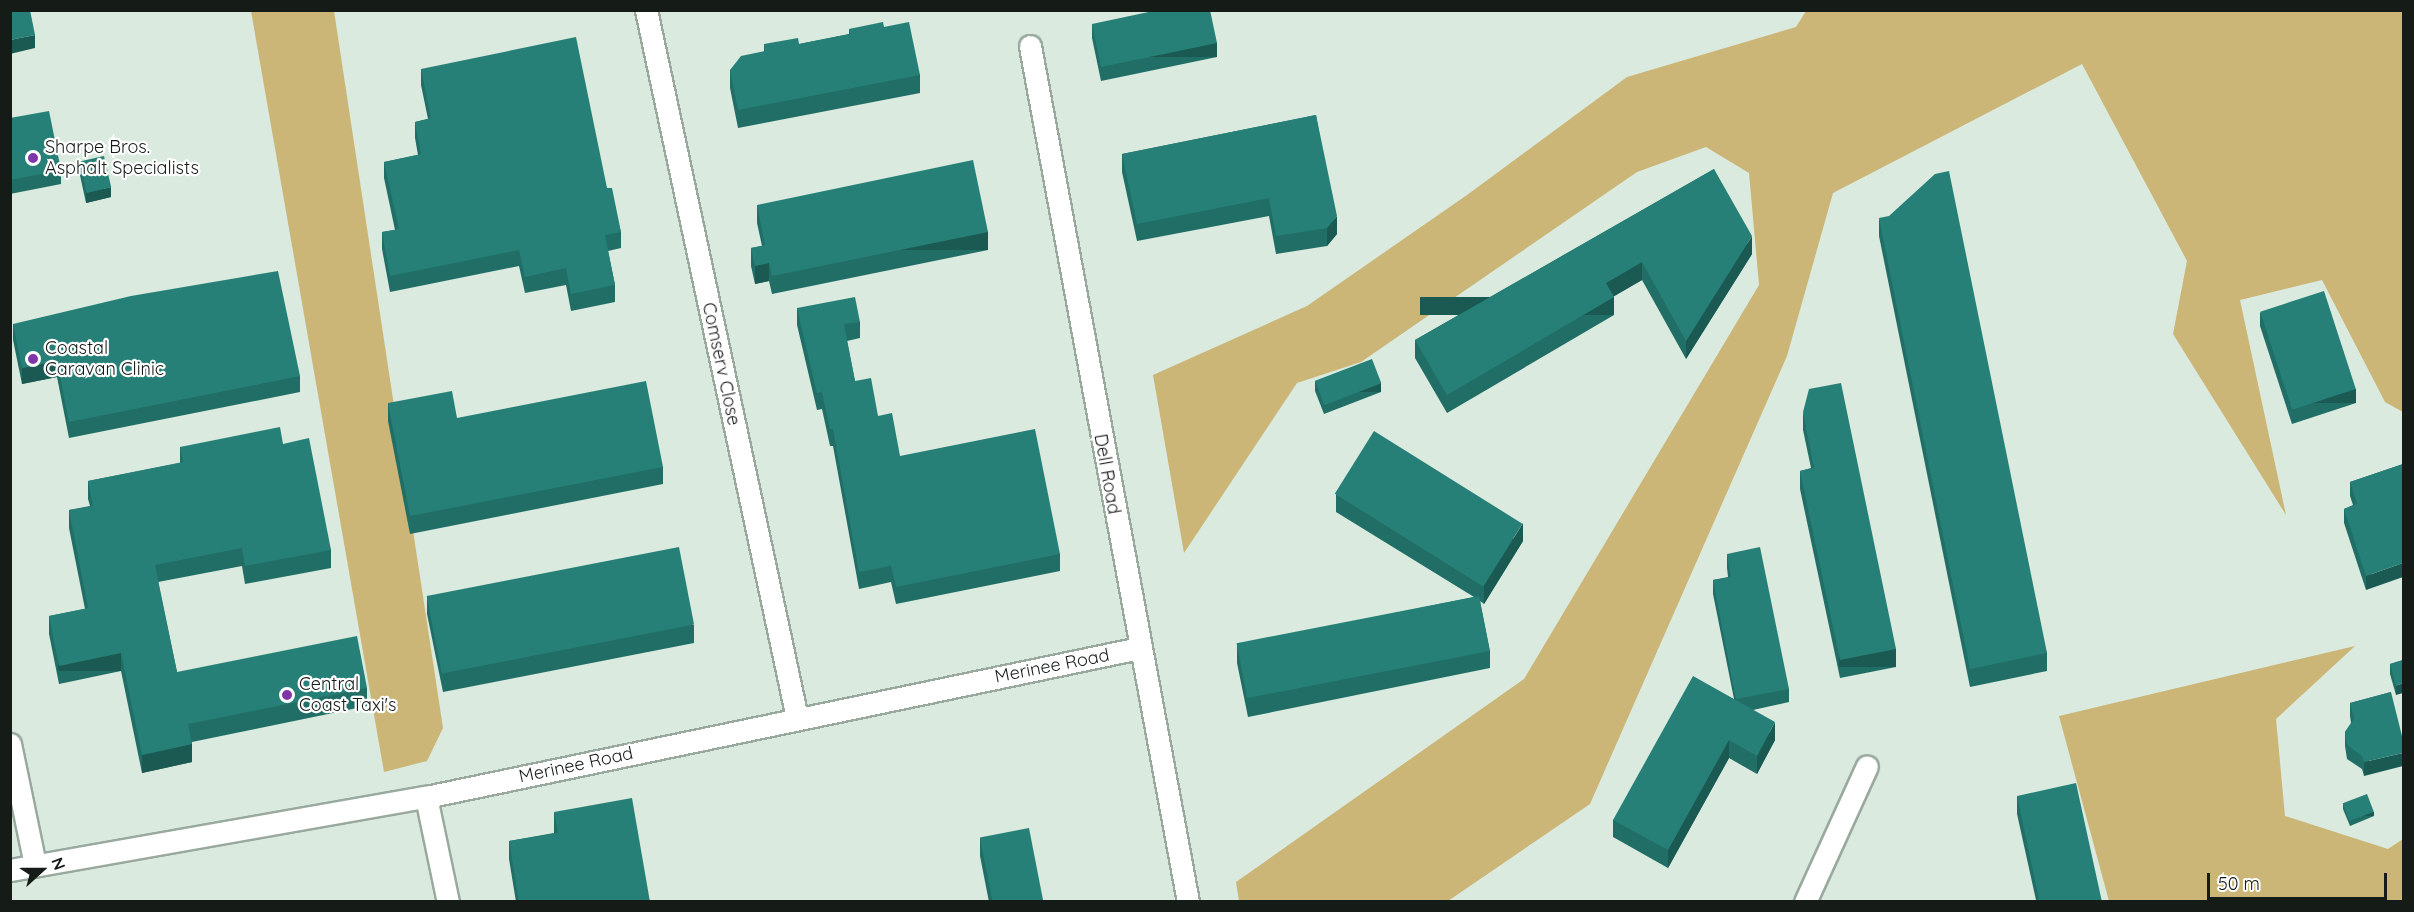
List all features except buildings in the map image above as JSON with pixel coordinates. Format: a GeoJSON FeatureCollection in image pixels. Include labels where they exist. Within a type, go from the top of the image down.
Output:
{"type":"FeatureCollection","features":[{"type":"Feature","properties":{"kind":"street","name":"Comserv Close"},"geometry":{"type":"LineString","coordinates":[[646,10],[797,718]]}},
{"type":"Feature","properties":{"kind":"street","name":"Dell Road"},"geometry":{"type":"LineString","coordinates":[[1030,46],[1139,648],[1188,902]]}},
{"type":"Feature","properties":{"kind":"street","name":"Merinee Road"},"geometry":{"type":"LineString","coordinates":[[10,870],[426,797],[1139,648]]}},
{"type":"Feature","properties":{"kind":"street"},"geometry":{"type":"LineString","coordinates":[[10,744],[34,866]]}},
{"type":"Feature","properties":{"kind":"street"},"geometry":{"type":"LineString","coordinates":[[1805,902],[1868,766]]}},
{"type":"Feature","properties":{"kind":"street"},"geometry":{"type":"LineString","coordinates":[[426,797],[448,902]]}},
{"type":"Feature","properties":{"kind":"shaded area"},"geometry":{"type":"Polygon","coordinates":[[[251,11],[334,11],[443,728],[427,761],[384,772],[251,11]]]}},
{"type":"Feature","properties":{"kind":"shaded area"},"geometry":{"type":"Polygon","coordinates":[[[1806,11],[2403,11],[2403,412],[2385,402],[2322,280],[2240,300],[2286,515],[2173,334],[2187,261],[2082,64],[1833,193],[1787,356],[1590,804],[1448,901],[1239,901],[1236,882],[1524,679],[1759,285],[1749,173],[1706,147],[1637,172],[1361,362],[1297,383],[1184,553],[1153,375],[1307,306],[1467,195],[1627,77],[1796,27],[1806,11]]]}},
{"type":"Feature","properties":{"kind":"shaded area"},"geometry":{"type":"Polygon","coordinates":[[[2355,646],[2276,719],[2285,816],[2388,849],[2403,839],[2403,901],[2109,901],[2059,716],[2355,646]]]}},
{"type":"Feature","properties":{"kind":"place","name":"Sharpe Bros. Asphalt Specialists"},"geometry":{"type":"Point","coordinates":[33,158]}},
{"type":"Feature","properties":{"kind":"place","name":"Coastal Caravan Clinic"},"geometry":{"type":"Point","coordinates":[33,359]}},
{"type":"Feature","properties":{"kind":"place","name":"Central Coast Taxi's"},"geometry":{"type":"Point","coordinates":[287,695]}}]}
